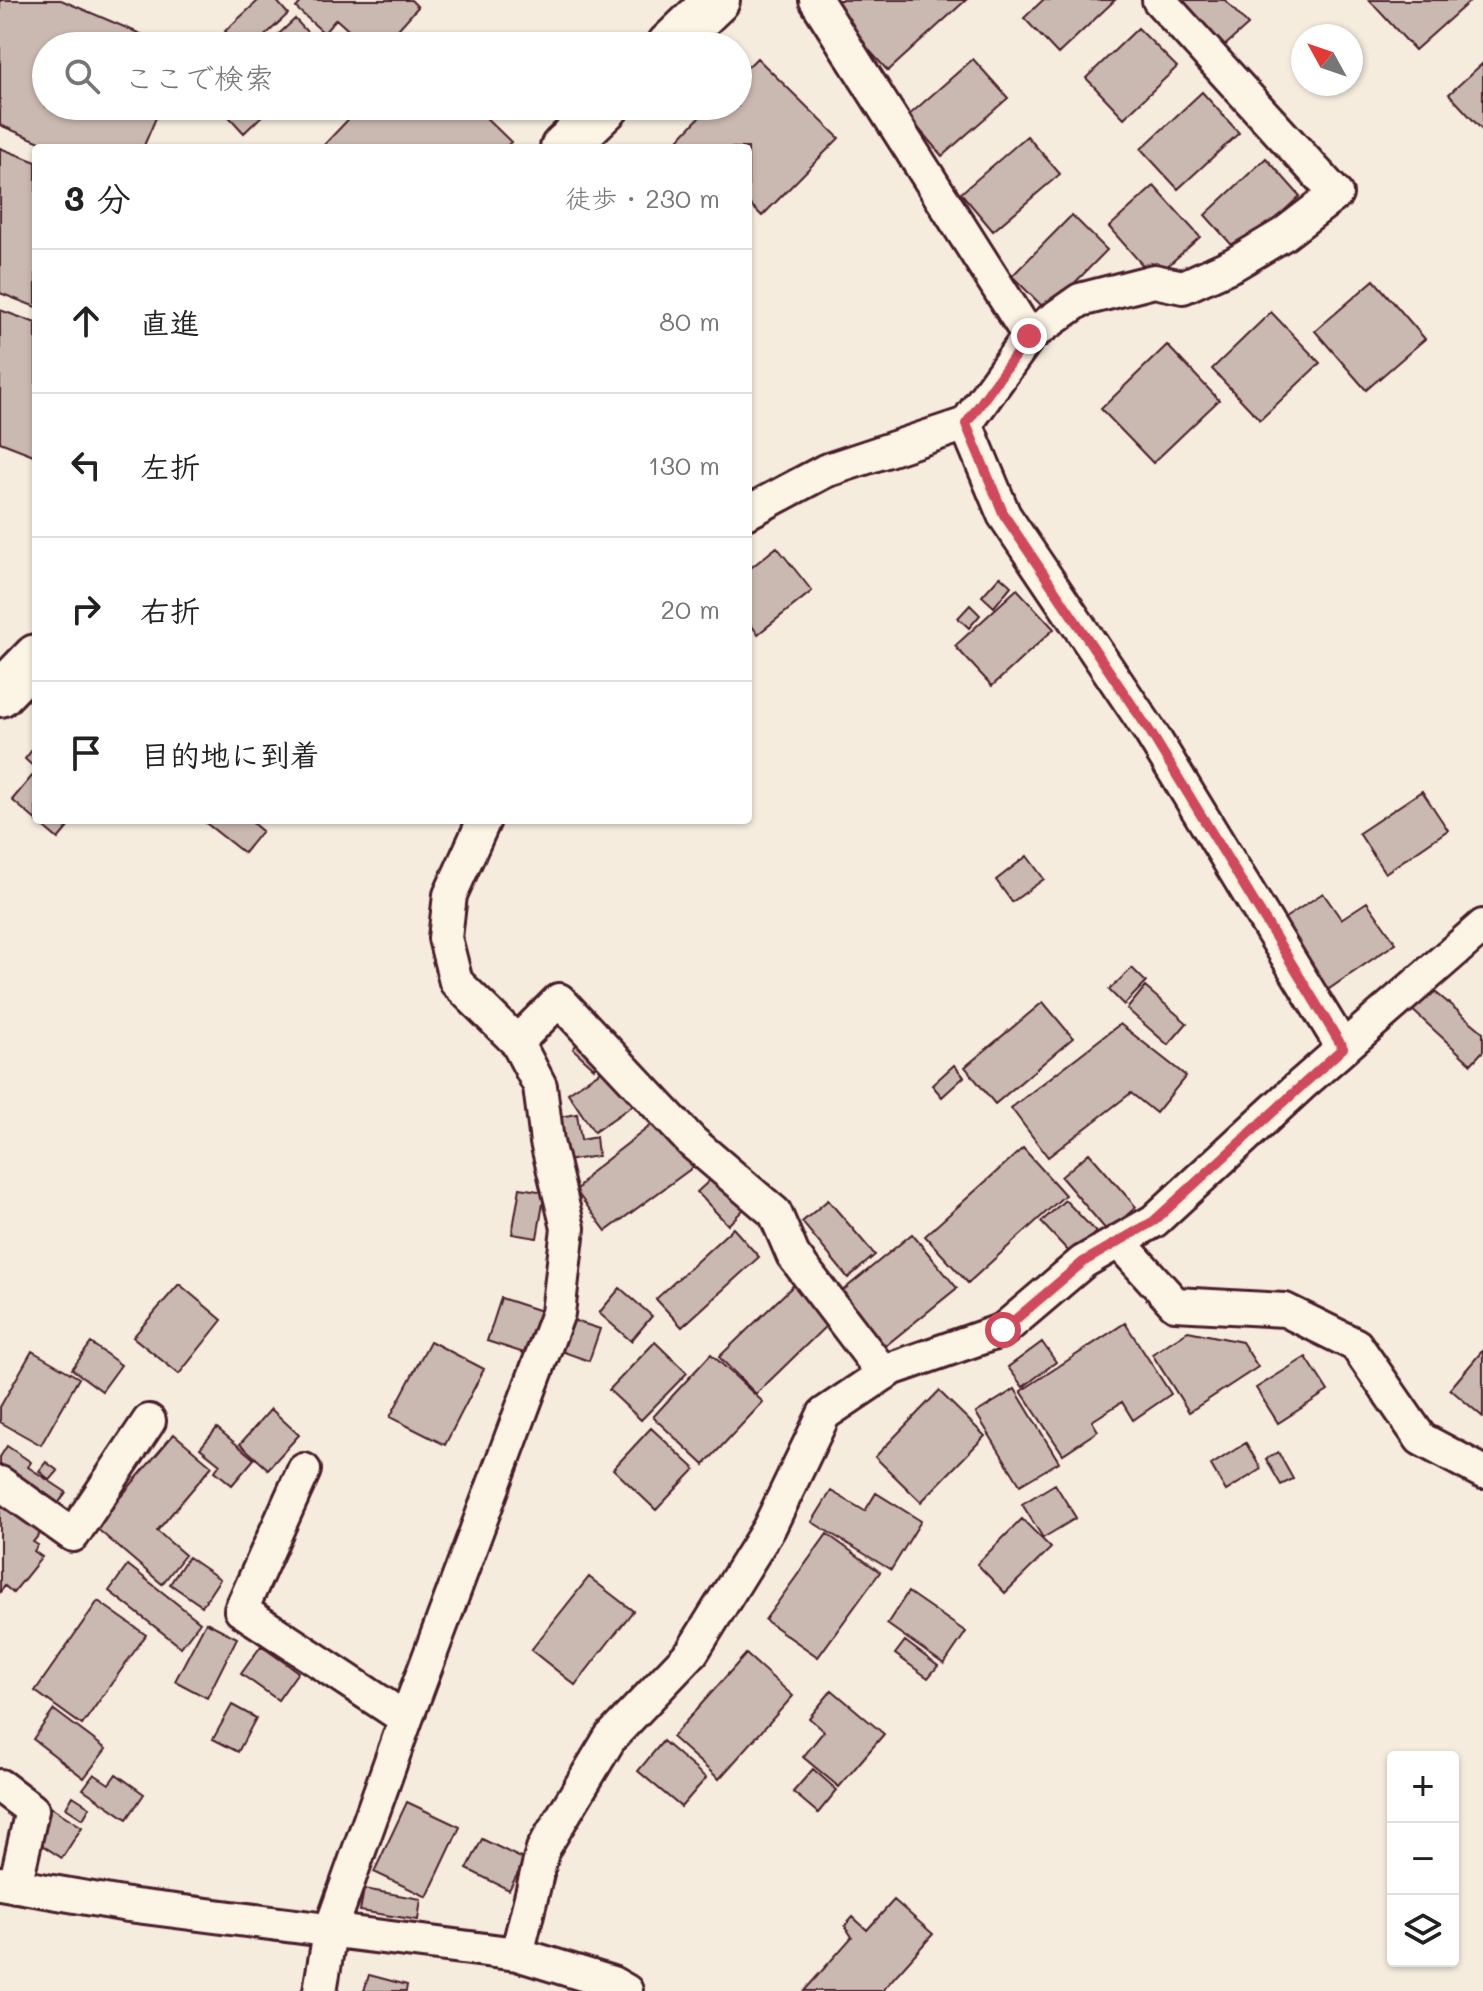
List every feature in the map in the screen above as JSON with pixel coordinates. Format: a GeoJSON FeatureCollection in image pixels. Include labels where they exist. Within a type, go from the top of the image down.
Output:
{"type":"FeatureCollection","features":[{"type":"Feature","properties":{"kind":"main road"},"geometry":{"type":"LineString","coordinates":[[684,32],[717,0]]}},
{"type":"Feature","properties":{"kind":"main road"},"geometry":{"type":"LineString","coordinates":[[567,144],[592,120]]}},
{"type":"Feature","properties":{"kind":"main road"},"geometry":{"type":"LineString","coordinates":[[0,694],[32,661]]}},
{"type":"Feature","properties":{"kind":"street"},"geometry":{"type":"LineString","coordinates":[[816,0],[1029,336]]}},
{"type":"Feature","properties":{"kind":"street"},"geometry":{"type":"LineString","coordinates":[[752,510],[825,471],[966,424],[1029,336],[1080,300],[1154,281],[1183,287],[1196,282],[1284,234],[1336,194],[1159,0]]}},
{"type":"Feature","properties":{"kind":"street"},"geometry":{"type":"LineString","coordinates":[[966,424],[1004,515],[1151,733],[1343,1048]]}},
{"type":"Feature","properties":{"kind":"street"},"geometry":{"type":"LineString","coordinates":[[320,1991],[330,1932],[558,1313],[568,1228],[547,1142],[540,1086],[517,1042],[456,982],[445,938],[450,895],[482,824]]}},
{"type":"Feature","properties":{"kind":"street"},"geometry":{"type":"LineString","coordinates":[[517,1954],[543,1849],[610,1738],[692,1652],[769,1528],[824,1414],[884,1374],[1003,1330],[1083,1262],[1154,1221],[1343,1048],[1483,926]]}},
{"type":"Feature","properties":{"kind":"street"},"geometry":{"type":"LineString","coordinates":[[517,1042],[559,1000],[692,1142],[775,1213],[793,1255],[884,1374]]}},
{"type":"Feature","properties":{"kind":"street"},"geometry":{"type":"LineString","coordinates":[[1119,1242],[1175,1304],[1285,1310],[1356,1345],[1421,1439],[1483,1472]]}},
{"type":"Feature","properties":{"kind":"street"},"geometry":{"type":"LineString","coordinates":[[0,1483],[73,1535],[149,1421]]}},
{"type":"Feature","properties":{"kind":"street"},"geometry":{"type":"LineString","coordinates":[[304,1470],[241,1610],[406,1719]]}},
{"type":"Feature","properties":{"kind":"street"},"geometry":{"type":"LineString","coordinates":[[0,1786],[32,1810],[8,1884],[128,1905],[517,1954],[612,1983],[626,1991]]}},
{"type":"Feature","properties":{"kind":"building"},"geometry":{"type":"Polygon","coordinates":[[[0,0],[61,0],[136,32],[32,32],[32,120],[155,120],[145,144],[45,144],[0,125],[0,0]]]}},
{"type":"Feature","properties":{"kind":"building"},"geometry":{"type":"Polygon","coordinates":[[[259,0],[276,0],[288,14],[269,32],[225,31],[259,0]]]}},
{"type":"Feature","properties":{"kind":"building"},"geometry":{"type":"Polygon","coordinates":[[[303,0],[411,0],[418,7],[396,32],[350,32],[336,19],[323,32],[296,8],[303,0]]]}},
{"type":"Feature","properties":{"kind":"building"},"geometry":{"type":"Polygon","coordinates":[[[836,0],[966,0],[888,71],[829,6],[836,0]]]}},
{"type":"Feature","properties":{"kind":"building"},"geometry":{"type":"Polygon","coordinates":[[[1043,0],[1115,0],[1058,54],[1024,18],[1043,0]]]}},
{"type":"Feature","properties":{"kind":"building"},"geometry":{"type":"Polygon","coordinates":[[[1176,0],[1225,0],[1248,25],[1221,49],[1176,0]]]}},
{"type":"Feature","properties":{"kind":"building"},"geometry":{"type":"Polygon","coordinates":[[[1369,0],[1471,0],[1415,50],[1369,0]]]}},
{"type":"Feature","properties":{"kind":"building"},"geometry":{"type":"Polygon","coordinates":[[[295,19],[307,32],[281,32],[295,19]]]}},
{"type":"Feature","properties":{"kind":"building"},"geometry":{"type":"Polygon","coordinates":[[[1138,28],[1177,67],[1124,118],[1086,78],[1138,28]]]}},
{"type":"Feature","properties":{"kind":"building"},"geometry":{"type":"Polygon","coordinates":[[[757,58],[839,138],[762,216],[752,206],[752,144],[680,144],[677,141],[697,120],[752,120],[752,63],[757,58]]]}},
{"type":"Feature","properties":{"kind":"building"},"geometry":{"type":"Polygon","coordinates":[[[973,59],[1008,98],[942,156],[908,116],[973,59]]]}},
{"type":"Feature","properties":{"kind":"building"},"geometry":{"type":"Polygon","coordinates":[[[1483,63],[1483,131],[1449,94],[1483,63]]]}},
{"type":"Feature","properties":{"kind":"building"},"geometry":{"type":"Polygon","coordinates":[[[1202,92],[1239,133],[1178,189],[1141,149],[1202,92]]]}},
{"type":"Feature","properties":{"kind":"building"},"geometry":{"type":"Polygon","coordinates":[[[232,120],[257,120],[244,133],[232,120]]]}},
{"type":"Feature","properties":{"kind":"building"},"geometry":{"type":"Polygon","coordinates":[[[348,120],[488,120],[511,142],[509,144],[325,144],[348,120]]]}},
{"type":"Feature","properties":{"kind":"building"},"geometry":{"type":"Polygon","coordinates":[[[1027,136],[1060,174],[993,231],[961,193],[1027,136]]]}},
{"type":"Feature","properties":{"kind":"building"},"geometry":{"type":"Polygon","coordinates":[[[0,148],[32,160],[32,305],[0,293],[0,148]]]}},
{"type":"Feature","properties":{"kind":"building"},"geometry":{"type":"Polygon","coordinates":[[[1266,158],[1300,196],[1239,253],[1205,215],[1266,158]]]}},
{"type":"Feature","properties":{"kind":"building"},"geometry":{"type":"Polygon","coordinates":[[[1154,186],[1200,237],[1154,278],[1109,227],[1154,186]]]}},
{"type":"Feature","properties":{"kind":"building"},"geometry":{"type":"Polygon","coordinates":[[[1072,215],[1107,250],[1047,311],[1012,276],[1072,215]]]}},
{"type":"Feature","properties":{"kind":"building"},"geometry":{"type":"Polygon","coordinates":[[[1374,280],[1425,339],[1366,390],[1315,331],[1374,280]]]}},
{"type":"Feature","properties":{"kind":"building"},"geometry":{"type":"Polygon","coordinates":[[[0,310],[32,322],[32,454],[0,442],[0,310]]]}},
{"type":"Feature","properties":{"kind":"building"},"geometry":{"type":"Polygon","coordinates":[[[1271,312],[1320,363],[1260,420],[1212,369],[1271,312]]]}},
{"type":"Feature","properties":{"kind":"building"},"geometry":{"type":"Polygon","coordinates":[[[1167,345],[1219,400],[1153,463],[1101,409],[1167,345]]]}},
{"type":"Feature","properties":{"kind":"building"},"geometry":{"type":"Polygon","coordinates":[[[777,547],[812,591],[758,634],[752,626],[752,567],[777,547]]]}},
{"type":"Feature","properties":{"kind":"building"},"geometry":{"type":"Polygon","coordinates":[[[1000,576],[1011,586],[994,607],[982,596],[1000,576]]]}},
{"type":"Feature","properties":{"kind":"building"},"geometry":{"type":"Polygon","coordinates":[[[1017,589],[1054,629],[992,686],[955,646],[1017,589]]]}},
{"type":"Feature","properties":{"kind":"building"},"geometry":{"type":"Polygon","coordinates":[[[970,605],[980,615],[969,628],[958,618],[970,605]]]}},
{"type":"Feature","properties":{"kind":"building"},"geometry":{"type":"Polygon","coordinates":[[[32,750],[32,765],[25,759],[32,750]]]}},
{"type":"Feature","properties":{"kind":"building"},"geometry":{"type":"Polygon","coordinates":[[[32,776],[32,817],[12,800],[32,776]]]}},
{"type":"Feature","properties":{"kind":"building"},"geometry":{"type":"Polygon","coordinates":[[[1422,791],[1448,830],[1385,873],[1359,833],[1422,791]]]}},
{"type":"Feature","properties":{"kind":"building"},"geometry":{"type":"Polygon","coordinates":[[[40,824],[71,824],[58,839],[40,824]]]}},
{"type":"Feature","properties":{"kind":"building"},"geometry":{"type":"Polygon","coordinates":[[[207,824],[254,824],[262,831],[244,853],[207,824]]]}},
{"type":"Feature","properties":{"kind":"building"},"geometry":{"type":"Polygon","coordinates":[[[1027,856],[1044,879],[1012,902],[996,880],[1027,856]]]}},
{"type":"Feature","properties":{"kind":"building"},"geometry":{"type":"Polygon","coordinates":[[[1323,893],[1341,919],[1367,902],[1396,943],[1326,991],[1279,922],[1323,893]]]}},
{"type":"Feature","properties":{"kind":"building"},"geometry":{"type":"Polygon","coordinates":[[[1132,968],[1146,982],[1124,1005],[1109,990],[1132,968]]]}},
{"type":"Feature","properties":{"kind":"building"},"geometry":{"type":"Polygon","coordinates":[[[1428,986],[1483,1032],[1483,1051],[1471,1064],[1408,1006],[1428,986]]]}},
{"type":"Feature","properties":{"kind":"building"},"geometry":{"type":"Polygon","coordinates":[[[1145,987],[1187,1023],[1168,1045],[1127,1009],[1145,987]]]}},
{"type":"Feature","properties":{"kind":"building"},"geometry":{"type":"Polygon","coordinates":[[[1043,1002],[1073,1038],[995,1104],[965,1067],[1043,1002]]]}},
{"type":"Feature","properties":{"kind":"building"},"geometry":{"type":"Polygon","coordinates":[[[1120,1024],[1186,1076],[1156,1113],[1131,1093],[1048,1157],[1011,1108],[1120,1024]]]}},
{"type":"Feature","properties":{"kind":"building"},"geometry":{"type":"Polygon","coordinates":[[[584,1035],[606,1054],[594,1068],[573,1049],[584,1035]]]}},
{"type":"Feature","properties":{"kind":"building"},"geometry":{"type":"Polygon","coordinates":[[[610,1065],[636,1103],[594,1132],[568,1093],[610,1065]]]}},
{"type":"Feature","properties":{"kind":"building"},"geometry":{"type":"Polygon","coordinates":[[[954,1065],[964,1077],[942,1097],[932,1085],[954,1065]]]}},
{"type":"Feature","properties":{"kind":"building"},"geometry":{"type":"Polygon","coordinates":[[[577,1114],[581,1140],[596,1137],[598,1156],[559,1162],[553,1118],[577,1114]]]}},
{"type":"Feature","properties":{"kind":"building"},"geometry":{"type":"Polygon","coordinates":[[[658,1120],[696,1165],[606,1231],[576,1191],[591,1172],[658,1120]]]}},
{"type":"Feature","properties":{"kind":"building"},"geometry":{"type":"Polygon","coordinates":[[[1023,1148],[1065,1195],[968,1283],[925,1236],[1023,1148]]]}},
{"type":"Feature","properties":{"kind":"building"},"geometry":{"type":"Polygon","coordinates":[[[1089,1153],[1136,1207],[1108,1232],[1061,1177],[1089,1153]]]}},
{"type":"Feature","properties":{"kind":"building"},"geometry":{"type":"Polygon","coordinates":[[[720,1171],[750,1203],[728,1225],[697,1192],[720,1171]]]}},
{"type":"Feature","properties":{"kind":"building"},"geometry":{"type":"Polygon","coordinates":[[[520,1188],[545,1192],[537,1238],[512,1234],[520,1188]]]}},
{"type":"Feature","properties":{"kind":"building"},"geometry":{"type":"Polygon","coordinates":[[[828,1200],[875,1255],[848,1278],[802,1222],[828,1200]]]}},
{"type":"Feature","properties":{"kind":"building"},"geometry":{"type":"Polygon","coordinates":[[[1065,1200],[1096,1232],[1072,1255],[1041,1222],[1065,1200]]]}},
{"type":"Feature","properties":{"kind":"building"},"geometry":{"type":"Polygon","coordinates":[[[733,1228],[759,1257],[682,1327],[656,1299],[733,1228]]]}},
{"type":"Feature","properties":{"kind":"building"},"geometry":{"type":"Polygon","coordinates":[[[912,1234],[957,1288],[879,1351],[835,1297],[912,1234]]]}},
{"type":"Feature","properties":{"kind":"building"},"geometry":{"type":"Polygon","coordinates":[[[796,1283],[832,1320],[756,1394],[719,1357],[796,1283]]]}},
{"type":"Feature","properties":{"kind":"building"},"geometry":{"type":"Polygon","coordinates":[[[179,1284],[222,1320],[179,1374],[133,1337],[179,1284]]]}},
{"type":"Feature","properties":{"kind":"building"},"geometry":{"type":"Polygon","coordinates":[[[620,1288],[652,1316],[631,1341],[599,1313],[620,1288]]]}},
{"type":"Feature","properties":{"kind":"building"},"geometry":{"type":"Polygon","coordinates":[[[501,1298],[541,1311],[527,1354],[487,1341],[501,1298]]]}},
{"type":"Feature","properties":{"kind":"building"},"geometry":{"type":"Polygon","coordinates":[[[569,1319],[600,1329],[589,1361],[558,1350],[569,1319]]]}},
{"type":"Feature","properties":{"kind":"building"},"geometry":{"type":"Polygon","coordinates":[[[1125,1323],[1171,1394],[1133,1420],[1122,1402],[1092,1421],[1098,1431],[1063,1454],[1021,1391],[1125,1323]]]}},
{"type":"Feature","properties":{"kind":"building"},"geometry":{"type":"Polygon","coordinates":[[[1188,1331],[1242,1342],[1258,1367],[1189,1412],[1152,1354],[1188,1331]]]}},
{"type":"Feature","properties":{"kind":"building"},"geometry":{"type":"Polygon","coordinates":[[[430,1341],[484,1369],[445,1445],[390,1417],[430,1341]]]}},
{"type":"Feature","properties":{"kind":"building"},"geometry":{"type":"Polygon","coordinates":[[[655,1342],[687,1373],[641,1420],[609,1390],[655,1342]]]}},
{"type":"Feature","properties":{"kind":"building"},"geometry":{"type":"Polygon","coordinates":[[[1042,1342],[1056,1362],[1023,1387],[1008,1367],[1042,1342]]]}},
{"type":"Feature","properties":{"kind":"building"},"geometry":{"type":"Polygon","coordinates":[[[91,1343],[121,1365],[102,1391],[72,1369],[91,1343]]]}},
{"type":"Feature","properties":{"kind":"building"},"geometry":{"type":"Polygon","coordinates":[[[1483,1350],[1483,1417],[1450,1389],[1483,1350]]]}},
{"type":"Feature","properties":{"kind":"building"},"geometry":{"type":"Polygon","coordinates":[[[32,1351],[79,1378],[41,1445],[0,1422],[0,1407],[32,1351]]]}},
{"type":"Feature","properties":{"kind":"building"},"geometry":{"type":"Polygon","coordinates":[[[711,1354],[763,1402],[704,1465],[653,1417],[711,1354]]]}},
{"type":"Feature","properties":{"kind":"building"},"geometry":{"type":"Polygon","coordinates":[[[1306,1357],[1328,1391],[1278,1423],[1256,1388],[1306,1357]]]}},
{"type":"Feature","properties":{"kind":"building"},"geometry":{"type":"Polygon","coordinates":[[[1015,1389],[1059,1462],[1020,1485],[976,1413],[1015,1389]]]}},
{"type":"Feature","properties":{"kind":"building"},"geometry":{"type":"Polygon","coordinates":[[[939,1391],[985,1436],[921,1502],[875,1457],[939,1391]]]}},
{"type":"Feature","properties":{"kind":"building"},"geometry":{"type":"Polygon","coordinates":[[[271,1409],[299,1435],[268,1469],[240,1444],[271,1409]]]}},
{"type":"Feature","properties":{"kind":"building"},"geometry":{"type":"Polygon","coordinates":[[[217,1428],[254,1459],[232,1485],[215,1471],[220,1464],[200,1448],[217,1428]]]}},
{"type":"Feature","properties":{"kind":"building"},"geometry":{"type":"Polygon","coordinates":[[[651,1428],[695,1469],[656,1510],[613,1469],[651,1428]]]}},
{"type":"Feature","properties":{"kind":"building"},"geometry":{"type":"Polygon","coordinates":[[[174,1434],[212,1466],[157,1531],[185,1555],[162,1584],[95,1527],[174,1434]]]}},
{"type":"Feature","properties":{"kind":"building"},"geometry":{"type":"Polygon","coordinates":[[[1246,1443],[1261,1469],[1226,1491],[1211,1465],[1246,1443]]]}},
{"type":"Feature","properties":{"kind":"building"},"geometry":{"type":"Polygon","coordinates":[[[7,1446],[31,1462],[28,1467],[66,1492],[54,1510],[0,1473],[0,1457],[7,1446]]]}},
{"type":"Feature","properties":{"kind":"building"},"geometry":{"type":"Polygon","coordinates":[[[1278,1452],[1293,1479],[1281,1485],[1266,1459],[1278,1452]]]}},
{"type":"Feature","properties":{"kind":"building"},"geometry":{"type":"Polygon","coordinates":[[[46,1462],[58,1471],[50,1480],[39,1471],[46,1462]]]}},
{"type":"Feature","properties":{"kind":"building"},"geometry":{"type":"Polygon","coordinates":[[[1055,1484],[1076,1518],[1043,1538],[1022,1504],[1055,1484]]]}},
{"type":"Feature","properties":{"kind":"building"},"geometry":{"type":"Polygon","coordinates":[[[0,1488],[47,1525],[33,1542],[38,1545],[34,1551],[42,1557],[13,1593],[5,1586],[0,1592],[0,1488]]]}},
{"type":"Feature","properties":{"kind":"building"},"geometry":{"type":"Polygon","coordinates":[[[831,1491],[865,1511],[876,1493],[921,1521],[891,1570],[812,1522],[831,1491]]]}},
{"type":"Feature","properties":{"kind":"building"},"geometry":{"type":"Polygon","coordinates":[[[1022,1519],[1051,1548],[1005,1593],[977,1564],[1022,1519]]]}},
{"type":"Feature","properties":{"kind":"building"},"geometry":{"type":"Polygon","coordinates":[[[827,1534],[880,1572],[818,1657],[765,1620],[827,1534]]]}},
{"type":"Feature","properties":{"kind":"building"},"geometry":{"type":"Polygon","coordinates":[[[188,1557],[220,1579],[202,1606],[170,1584],[188,1557]]]}},
{"type":"Feature","properties":{"kind":"building"},"geometry":{"type":"Polygon","coordinates":[[[128,1565],[200,1622],[181,1647],[109,1591],[128,1565]]]}},
{"type":"Feature","properties":{"kind":"building"},"geometry":{"type":"Polygon","coordinates":[[[589,1577],[633,1611],[575,1685],[531,1650],[589,1577]]]}},
{"type":"Feature","properties":{"kind":"building"},"geometry":{"type":"Polygon","coordinates":[[[908,1592],[966,1632],[944,1664],[887,1624],[908,1592]]]}},
{"type":"Feature","properties":{"kind":"building"},"geometry":{"type":"Polygon","coordinates":[[[98,1601],[146,1635],[82,1725],[35,1691],[98,1601]]]}},
{"type":"Feature","properties":{"kind":"building"},"geometry":{"type":"Polygon","coordinates":[[[206,1622],[237,1638],[207,1698],[175,1681],[206,1622]]]}},
{"type":"Feature","properties":{"kind":"building"},"geometry":{"type":"Polygon","coordinates":[[[905,1641],[938,1666],[928,1678],[895,1654],[905,1641]]]}},
{"type":"Feature","properties":{"kind":"building"},"geometry":{"type":"Polygon","coordinates":[[[261,1646],[298,1672],[278,1700],[241,1674],[261,1646]]]}},
{"type":"Feature","properties":{"kind":"building"},"geometry":{"type":"Polygon","coordinates":[[[746,1654],[793,1696],[719,1779],[672,1737],[746,1654]]]}},
{"type":"Feature","properties":{"kind":"building"},"geometry":{"type":"Polygon","coordinates":[[[832,1690],[884,1734],[839,1787],[803,1757],[824,1731],[809,1718],[832,1690]]]}},
{"type":"Feature","properties":{"kind":"building"},"geometry":{"type":"Polygon","coordinates":[[[232,1705],[256,1718],[238,1752],[213,1739],[232,1705]]]}},
{"type":"Feature","properties":{"kind":"building"},"geometry":{"type":"Polygon","coordinates":[[[54,1710],[106,1749],[84,1778],[33,1739],[54,1710]]]}},
{"type":"Feature","properties":{"kind":"building"},"geometry":{"type":"Polygon","coordinates":[[[663,1741],[706,1778],[681,1807],[638,1771],[663,1741]]]}},
{"type":"Feature","properties":{"kind":"building"},"geometry":{"type":"Polygon","coordinates":[[[813,1769],[837,1790],[818,1813],[793,1792],[813,1769]]]}},
{"type":"Feature","properties":{"kind":"building"},"geometry":{"type":"Polygon","coordinates":[[[94,1774],[109,1784],[116,1774],[144,1794],[127,1819],[83,1789],[94,1774]]]}},
{"type":"Feature","properties":{"kind":"building"},"geometry":{"type":"Polygon","coordinates":[[[73,1796],[90,1807],[83,1819],[66,1808],[73,1796]]]}},
{"type":"Feature","properties":{"kind":"building"},"geometry":{"type":"Polygon","coordinates":[[[407,1802],[460,1827],[427,1897],[374,1872],[407,1802]]]}},
{"type":"Feature","properties":{"kind":"building"},"geometry":{"type":"Polygon","coordinates":[[[51,1807],[82,1827],[62,1858],[31,1838],[51,1807]]]}},
{"type":"Feature","properties":{"kind":"building"},"geometry":{"type":"Polygon","coordinates":[[[482,1839],[525,1860],[509,1890],[467,1869],[482,1839]]]}},
{"type":"Feature","properties":{"kind":"building"},"geometry":{"type":"Polygon","coordinates":[[[364,1889],[421,1899],[418,1920],[360,1911],[364,1889]]]}},
{"type":"Feature","properties":{"kind":"building"},"geometry":{"type":"Polygon","coordinates":[[[894,1900],[933,1934],[882,1991],[804,1991],[852,1937],[845,1926],[853,1917],[867,1930],[894,1900]]]}},
{"type":"Feature","properties":{"kind":"building"},"geometry":{"type":"Polygon","coordinates":[[[369,1975],[407,1985],[406,1991],[364,1991],[369,1975]]]}},
{"type":"Feature","properties":{"kind":"route"},"geometry":{"type":"LineString","coordinates":[[1003,1330],[1083,1262],[1154,1221],[1343,1048],[1151,733],[1004,515],[966,424],[1029,336]]}}]}
